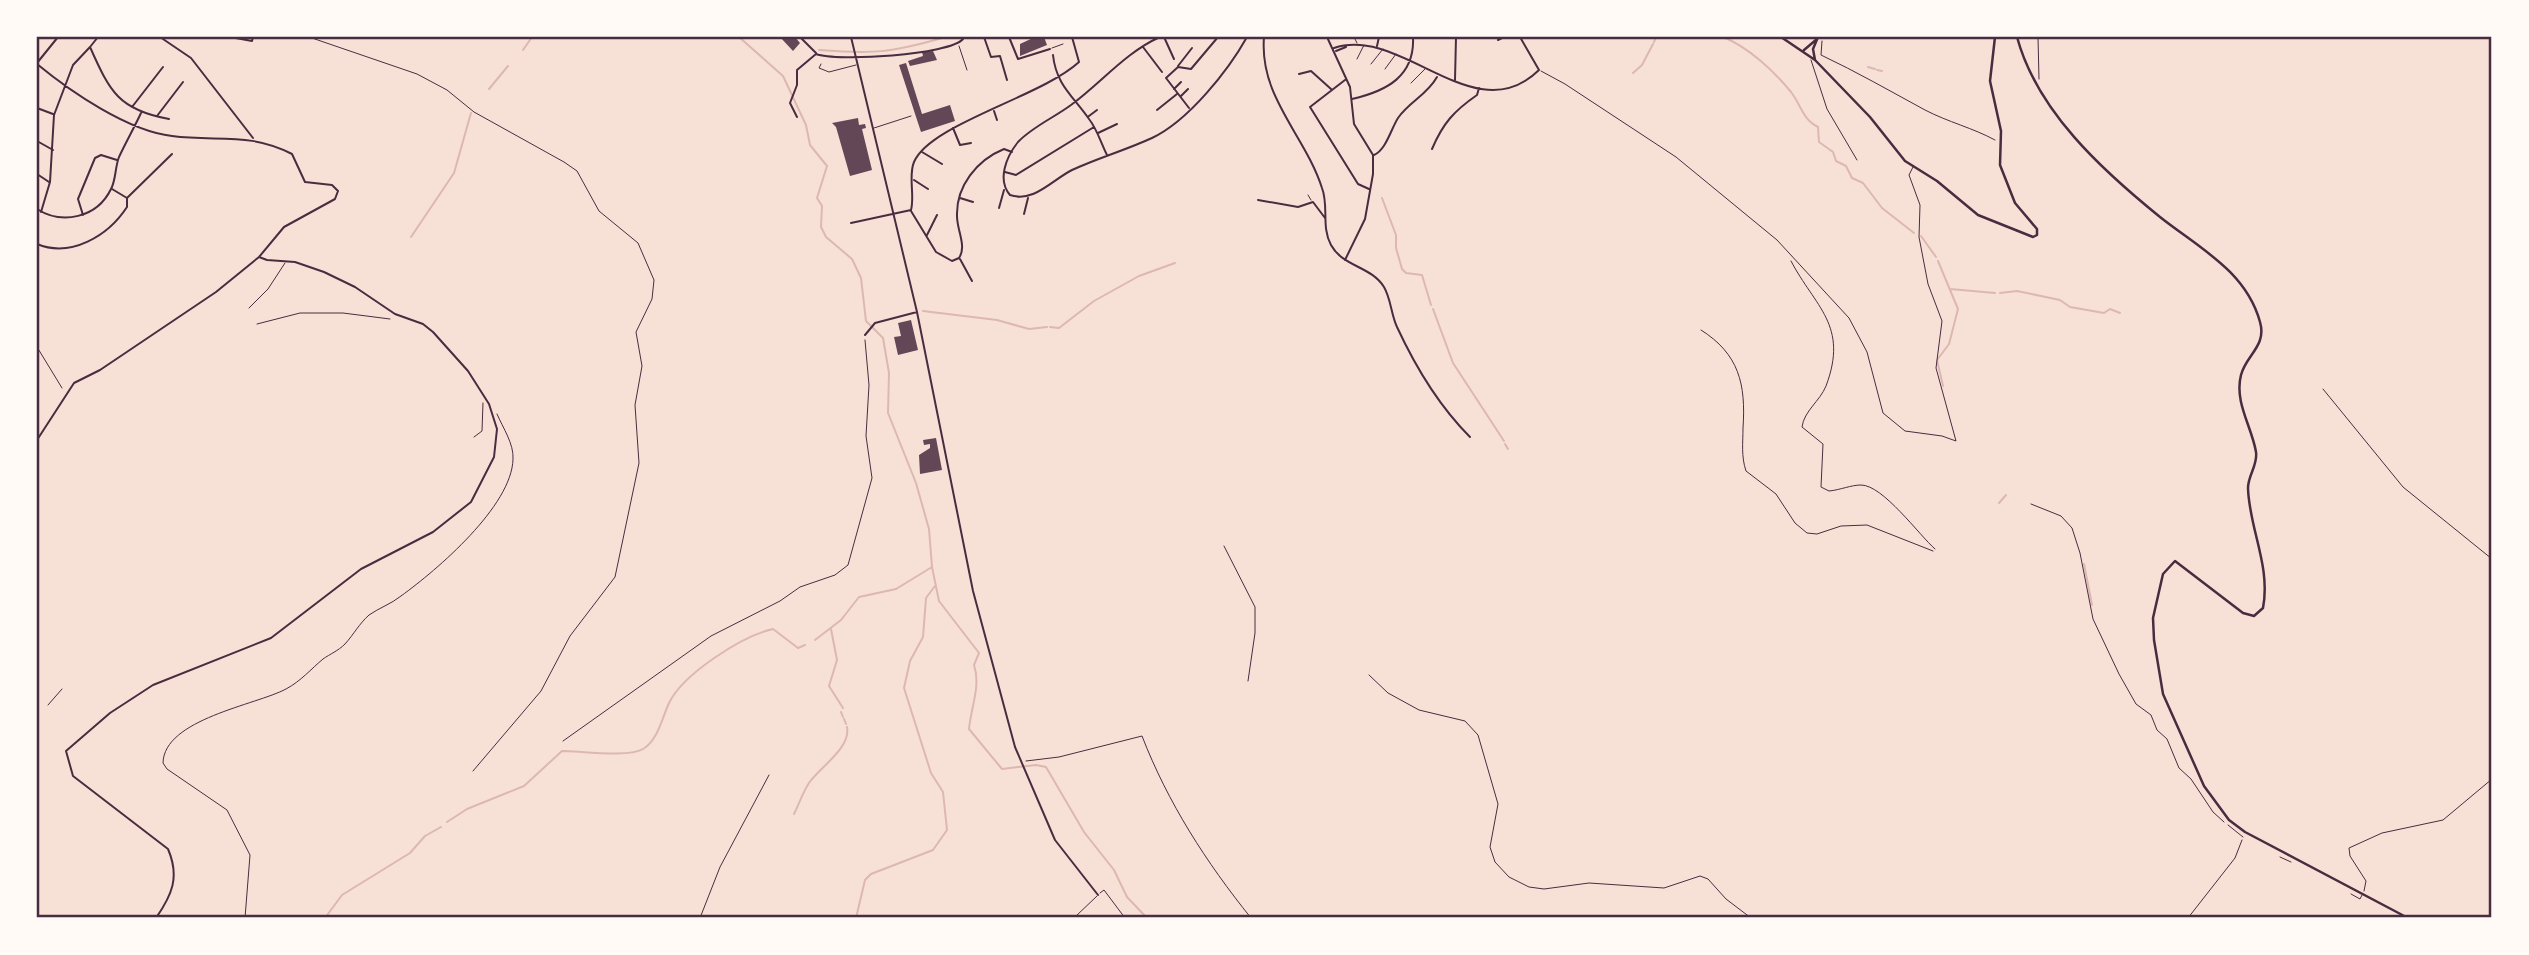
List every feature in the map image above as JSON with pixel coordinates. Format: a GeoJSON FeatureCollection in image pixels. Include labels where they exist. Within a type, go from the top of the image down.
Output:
{"type":"FeatureCollection","features":[{"type":"Feature","properties":{"kind":"main road"},"geometry":{"type":"LineString","coordinates":[[936,37],[976,37]]}},
{"type":"Feature","properties":{"kind":"main road"},"geometry":{"type":"LineString","coordinates":[[1781,37],[1814,59],[1870,117],[1899,156],[1913,167],[1978,215],[2035,236],[2037,229],[2015,204],[2003,174],[2001,131],[1990,81],[1995,37]]}},
{"type":"Feature","properties":{"kind":"main road"},"geometry":{"type":"LineString","coordinates":[[2017,37],[2034,83],[2077,137],[2153,211],[2230,270],[2254,307],[2262,336],[2244,367],[2239,388],[2257,457],[2248,491],[2263,563],[2263,608],[2254,615],[2243,613],[2180,562],[2171,562],[2163,574],[2153,618],[2163,694],[2197,775],[2229,820],[2256,838],[2408,918]]}},
{"type":"Feature","properties":{"kind":"main road"},"geometry":{"type":"LineString","coordinates":[[1805,51],[1817,38]]}},
{"type":"Feature","properties":{"kind":"main road"},"geometry":{"type":"LineString","coordinates":[[1814,59],[1817,38]]}},
{"type":"Feature","properties":{"kind":"main road"},"geometry":{"type":"LineString","coordinates":[[1805,51],[1814,47]]}},
{"type":"Feature","properties":{"kind":"street"},"geometry":{"type":"LineString","coordinates":[[37,440],[75,383],[100,370],[208,298],[258,257],[284,227],[335,199],[338,191],[332,185],[305,182],[292,154],[254,139],[174,137],[136,126],[63,85],[37,64],[58,37]]}},
{"type":"Feature","properties":{"kind":"street"},"geometry":{"type":"LineString","coordinates":[[41,212],[50,182],[54,151],[54,115],[63,85],[73,65],[98,37]]}},
{"type":"Feature","properties":{"kind":"street"},"geometry":{"type":"LineString","coordinates":[[160,37],[191,58],[254,139]]}},
{"type":"Feature","properties":{"kind":"street"},"geometry":{"type":"LineString","coordinates":[[230,37],[252,41],[253,37]]}},
{"type":"Feature","properties":{"kind":"street"},"geometry":{"type":"LineString","coordinates":[[800,37],[816,54]]}},
{"type":"Feature","properties":{"kind":"street"},"geometry":{"type":"LineString","coordinates":[[851,37],[917,312],[973,591],[1021,765],[1047,824],[1065,854],[1097,895]]}},
{"type":"Feature","properties":{"kind":"street"},"geometry":{"type":"LineString","coordinates":[[984,37],[992,57],[999,56],[1007,80]]}},
{"type":"Feature","properties":{"kind":"street"},"geometry":{"type":"LineString","coordinates":[[1009,37],[1018,59],[1063,44]]}},
{"type":"Feature","properties":{"kind":"street"},"geometry":{"type":"LineString","coordinates":[[1012,152],[1004,149],[976,167],[959,198],[956,215],[963,248],[959,258],[952,261],[944,259],[911,210],[913,164],[921,151],[953,127],[1059,79],[1079,62],[1072,37]]}},
{"type":"Feature","properties":{"kind":"street"},"geometry":{"type":"LineString","coordinates":[[999,208],[1004,189],[1004,172],[1020,141],[1074,103],[1143,46],[1162,37],[1174,59]]}},
{"type":"Feature","properties":{"kind":"street"},"geometry":{"type":"LineString","coordinates":[[1178,67],[1191,69],[1218,37]]}},
{"type":"Feature","properties":{"kind":"street"},"geometry":{"type":"LineString","coordinates":[[1004,189],[1018,198],[1028,197],[1073,170],[1155,137],[1199,102],[1233,61],[1247,37]]}},
{"type":"Feature","properties":{"kind":"street"},"geometry":{"type":"LineString","coordinates":[[1264,37],[1265,61],[1273,95],[1322,185],[1329,242],[1345,261],[1370,273],[1382,285],[1396,324],[1424,380],[1470,437]]}},
{"type":"Feature","properties":{"kind":"street"},"geometry":{"type":"LineString","coordinates":[[1327,37],[1347,79],[1354,124],[1373,155],[1370,190],[1362,227],[1345,261]]}},
{"type":"Feature","properties":{"kind":"street"},"geometry":{"type":"LineString","coordinates":[[1354,37],[1359,45]]}},
{"type":"Feature","properties":{"kind":"street"},"geometry":{"type":"LineString","coordinates":[[1377,46],[1379,37]]}},
{"type":"Feature","properties":{"kind":"street"},"geometry":{"type":"LineString","coordinates":[[1351,99],[1382,89],[1405,72],[1411,61],[1413,37]]}},
{"type":"Feature","properties":{"kind":"street"},"geometry":{"type":"LineString","coordinates":[[1455,82],[1456,37]]}},
{"type":"Feature","properties":{"kind":"street"},"geometry":{"type":"LineString","coordinates":[[1498,40],[1504,37]]}},
{"type":"Feature","properties":{"kind":"street"},"geometry":{"type":"LineString","coordinates":[[1520,37],[1539,70],[1565,83],[1676,157],[1795,257],[1849,318],[1867,352],[1878,402],[1890,420],[1905,431],[1942,436],[1956,441],[1936,368],[1942,321],[1928,284],[1919,237],[1920,205],[1909,175],[1913,167]]}},
{"type":"Feature","properties":{"kind":"street"},"geometry":{"type":"LineString","coordinates":[[797,117],[790,103],[795,92],[797,70],[816,54],[878,58],[953,46],[963,39]]}},
{"type":"Feature","properties":{"kind":"street"},"geometry":{"type":"LineString","coordinates":[[1357,59],[1364,45]]}},
{"type":"Feature","properties":{"kind":"street"},"geometry":{"type":"LineString","coordinates":[[1143,46],[1162,72]]}},
{"type":"Feature","properties":{"kind":"street"},"geometry":{"type":"LineString","coordinates":[[1335,50],[1347,46],[1377,46],[1437,76],[1479,87],[1516,87],[1539,70]]}},
{"type":"Feature","properties":{"kind":"street"},"geometry":{"type":"LineString","coordinates":[[90,47],[117,97],[141,113],[169,119]]}},
{"type":"Feature","properties":{"kind":"street"},"geometry":{"type":"LineString","coordinates":[[1189,109],[1166,78],[1192,48]]}},
{"type":"Feature","properties":{"kind":"street"},"geometry":{"type":"LineString","coordinates":[[1371,64],[1383,49]]}},
{"type":"Feature","properties":{"kind":"street"},"geometry":{"type":"LineString","coordinates":[[1385,69],[1396,54]]}},
{"type":"Feature","properties":{"kind":"street"},"geometry":{"type":"LineString","coordinates":[[1053,55],[1059,79],[1074,103],[1088,117],[1107,156]]}},
{"type":"Feature","properties":{"kind":"street"},"geometry":{"type":"LineString","coordinates":[[1814,59],[1812,64],[1827,109],[1857,160]]}},
{"type":"Feature","properties":{"kind":"street"},"geometry":{"type":"LineString","coordinates":[[821,64],[819,68],[829,72],[858,64]]}},
{"type":"Feature","properties":{"kind":"street"},"geometry":{"type":"LineString","coordinates":[[131,108],[163,67]]}},
{"type":"Feature","properties":{"kind":"street"},"geometry":{"type":"LineString","coordinates":[[1411,83],[1425,69]]}},
{"type":"Feature","properties":{"kind":"street"},"geometry":{"type":"LineString","coordinates":[[1299,74],[1311,71],[1332,90]]}},
{"type":"Feature","properties":{"kind":"street"},"geometry":{"type":"LineString","coordinates":[[1373,155],[1381,150],[1402,113],[1430,90],[1437,76]]}},
{"type":"Feature","properties":{"kind":"street"},"geometry":{"type":"LineString","coordinates":[[1347,79],[1310,107],[1360,186],[1370,190]]}},
{"type":"Feature","properties":{"kind":"street"},"geometry":{"type":"LineString","coordinates":[[157,117],[183,82]]}},
{"type":"Feature","properties":{"kind":"street"},"geometry":{"type":"LineString","coordinates":[[1174,89],[1181,82]]}},
{"type":"Feature","properties":{"kind":"street"},"geometry":{"type":"LineString","coordinates":[[1432,149],[1444,122],[1459,106],[1477,95],[1479,87]]}},
{"type":"Feature","properties":{"kind":"street"},"geometry":{"type":"LineString","coordinates":[[1180,97],[1188,89]]}},
{"type":"Feature","properties":{"kind":"street"},"geometry":{"type":"LineString","coordinates":[[1157,110],[1177,94]]}},
{"type":"Feature","properties":{"kind":"street"},"geometry":{"type":"LineString","coordinates":[[37,108],[54,115]]}},
{"type":"Feature","properties":{"kind":"street"},"geometry":{"type":"LineString","coordinates":[[994,110],[997,120]]}},
{"type":"Feature","properties":{"kind":"street"},"geometry":{"type":"LineString","coordinates":[[1088,117],[1097,110]]}},
{"type":"Feature","properties":{"kind":"street"},"geometry":{"type":"LineString","coordinates":[[37,209],[60,219],[83,215],[101,203],[111,189],[118,160],[141,113]]}},
{"type":"Feature","properties":{"kind":"street"},"geometry":{"type":"LineString","coordinates":[[874,128],[911,116]]}},
{"type":"Feature","properties":{"kind":"street"},"geometry":{"type":"LineString","coordinates":[[1097,134],[1117,124]]}},
{"type":"Feature","properties":{"kind":"street"},"geometry":{"type":"LineString","coordinates":[[953,127],[960,145],[971,143]]}},
{"type":"Feature","properties":{"kind":"street"},"geometry":{"type":"LineString","coordinates":[[1004,172],[1016,175],[1094,127]]}},
{"type":"Feature","properties":{"kind":"street"},"geometry":{"type":"LineString","coordinates":[[37,141],[54,151]]}},
{"type":"Feature","properties":{"kind":"street"},"geometry":{"type":"LineString","coordinates":[[921,151],[942,164]]}},
{"type":"Feature","properties":{"kind":"street"},"geometry":{"type":"LineString","coordinates":[[37,244],[56,248],[95,239],[120,217],[127,207],[127,198],[172,154]]}},
{"type":"Feature","properties":{"kind":"street"},"geometry":{"type":"LineString","coordinates":[[83,215],[78,199],[95,159],[101,155],[118,160]]}},
{"type":"Feature","properties":{"kind":"street"},"geometry":{"type":"LineString","coordinates":[[37,174],[50,182]]}},
{"type":"Feature","properties":{"kind":"street"},"geometry":{"type":"LineString","coordinates":[[913,180],[928,189]]}},
{"type":"Feature","properties":{"kind":"street"},"geometry":{"type":"LineString","coordinates":[[111,189],[127,198]]}},
{"type":"Feature","properties":{"kind":"street"},"geometry":{"type":"LineString","coordinates":[[1308,195],[1325,219]]}},
{"type":"Feature","properties":{"kind":"street"},"geometry":{"type":"LineString","coordinates":[[1024,214],[1028,197]]}},
{"type":"Feature","properties":{"kind":"street"},"geometry":{"type":"LineString","coordinates":[[959,198],[973,202]]}},
{"type":"Feature","properties":{"kind":"street"},"geometry":{"type":"LineString","coordinates":[[1258,200],[1296,206],[1312,202]]}},
{"type":"Feature","properties":{"kind":"street"},"geometry":{"type":"LineString","coordinates":[[851,223],[911,210]]}},
{"type":"Feature","properties":{"kind":"street"},"geometry":{"type":"LineString","coordinates":[[926,236],[937,215]]}},
{"type":"Feature","properties":{"kind":"street"},"geometry":{"type":"LineString","coordinates":[[156,918],[176,881],[174,862],[168,849],[72,776],[66,751],[110,713],[143,691],[271,638],[360,569],[415,542],[460,514],[481,487],[494,457],[497,429],[489,404],[468,371],[433,332],[423,324],[394,314],[355,287],[324,272],[286,261],[258,257]]}},
{"type":"Feature","properties":{"kind":"street"},"geometry":{"type":"LineString","coordinates":[[959,258],[972,281]]}},
{"type":"Feature","properties":{"kind":"street"},"geometry":{"type":"LineString","coordinates":[[249,308],[268,289],[286,261]]}},
{"type":"Feature","properties":{"kind":"street"},"geometry":{"type":"LineString","coordinates":[[865,335],[874,323],[917,312]]}},
{"type":"Feature","properties":{"kind":"street"},"geometry":{"type":"LineString","coordinates":[[2351,894],[2360,899],[2366,881],[2350,856],[2349,848],[2382,833],[2443,820],[2492,779]]}},
{"type":"Feature","properties":{"kind":"street"},"geometry":{"type":"LineString","coordinates":[[1075,917],[1104,890],[1125,918]]}},
{"type":"Feature","properties":{"kind":"path"},"geometry":{"type":"LineString","coordinates":[[309,37],[416,74],[455,96],[474,112],[571,166],[589,187],[599,211],[638,243],[654,280],[652,299],[636,332],[642,366],[635,405],[639,463],[615,577],[569,636],[541,691],[473,771]]}},
{"type":"Feature","properties":{"kind":"path"},"geometry":{"type":"LineString","coordinates":[[2038,37],[2040,82]]}},
{"type":"Feature","properties":{"kind":"path"},"geometry":{"type":"LineString","coordinates":[[1822,41],[1821,55],[1855,69],[1868,81],[1902,95],[1926,110],[2000,142]]}},
{"type":"Feature","properties":{"kind":"path"},"geometry":{"type":"LineString","coordinates":[[958,44],[967,71]]}},
{"type":"Feature","properties":{"kind":"path"},"geometry":{"type":"LineString","coordinates":[[966,65],[972,62]]}},
{"type":"Feature","properties":{"kind":"path"},"geometry":{"type":"LineString","coordinates":[[1701,330],[1728,351],[1738,374],[1743,404],[1741,446],[1746,471],[1776,494],[1795,523],[1807,533],[1817,534],[1841,526],[1867,525],[1934,550],[1913,524],[1871,487],[1853,486],[1829,491],[1821,487],[1823,444],[1804,433],[1802,427],[1807,414],[1822,397],[1828,381],[1832,334],[1823,308],[1793,265]]}},
{"type":"Feature","properties":{"kind":"path"},"geometry":{"type":"LineString","coordinates":[[257,324],[300,313],[343,313],[390,319]]}},
{"type":"Feature","properties":{"kind":"path"},"geometry":{"type":"LineString","coordinates":[[563,741],[711,636],[780,601],[800,587],[835,575],[848,565],[872,478],[866,436],[869,385],[865,335]]}},
{"type":"Feature","properties":{"kind":"path"},"geometry":{"type":"LineString","coordinates":[[37,347],[61,388]]}},
{"type":"Feature","properties":{"kind":"path"},"geometry":{"type":"LineString","coordinates":[[2322,389],[2403,487],[2492,559]]}},
{"type":"Feature","properties":{"kind":"path"},"geometry":{"type":"LineString","coordinates":[[474,438],[482,431],[482,394]]}},
{"type":"Feature","properties":{"kind":"path"},"geometry":{"type":"LineString","coordinates":[[245,918],[250,855],[227,810],[167,769],[163,762],[166,750],[175,739],[221,710],[284,690],[299,681],[346,643],[370,614],[397,599],[432,573],[499,503],[508,484],[513,458],[510,443],[497,414]]}},
{"type":"Feature","properties":{"kind":"path"},"geometry":{"type":"LineString","coordinates":[[2031,504],[2061,516],[2072,528],[2080,552],[2093,619],[2116,668],[2136,704],[2151,715],[2157,730],[2167,739],[2179,768],[2195,783],[2213,812],[2243,839],[2235,858],[2188,918]]}},
{"type":"Feature","properties":{"kind":"path"},"geometry":{"type":"LineString","coordinates":[[1224,546],[1255,607],[1255,632],[1248,681]]}},
{"type":"Feature","properties":{"kind":"path"},"geometry":{"type":"LineString","coordinates":[[1369,674],[1388,693],[1419,709],[1465,721],[1478,736],[1498,804],[1490,846],[1495,862],[1509,877],[1529,887],[1544,889],[1589,883],[1664,888],[1700,876],[1708,879],[1726,899],[1751,918]]}},
{"type":"Feature","properties":{"kind":"path"},"geometry":{"type":"LineString","coordinates":[[48,705],[62,689]]}},
{"type":"Feature","properties":{"kind":"path"},"geometry":{"type":"LineString","coordinates":[[1021,765],[1040,757],[1059,757],[1142,736],[1153,766],[1192,839],[1251,918]]}},
{"type":"Feature","properties":{"kind":"path"},"geometry":{"type":"LineString","coordinates":[[700,918],[720,867],[769,775]]}},
{"type":"Feature","properties":{"kind":"building"},"geometry":{"type":"Polygon","coordinates":[[[780,37],[795,37],[800,43],[793,51],[780,37]]]}},
{"type":"Feature","properties":{"kind":"building"},"geometry":{"type":"Polygon","coordinates":[[[1035,37],[1044,37],[1047,45],[1020,56],[1020,44],[1035,37]]]}},
{"type":"Feature","properties":{"kind":"building"},"geometry":{"type":"Polygon","coordinates":[[[933,51],[937,60],[910,66],[908,61],[923,56],[922,52],[933,51]]]}},
{"type":"Feature","properties":{"kind":"building"},"geometry":{"type":"Polygon","coordinates":[[[906,63],[922,114],[950,105],[955,121],[921,132],[899,65],[906,63]]]}},
{"type":"Feature","properties":{"kind":"building"},"geometry":{"type":"Polygon","coordinates":[[[858,118],[859,125],[865,124],[866,128],[862,129],[872,170],[850,176],[836,127],[832,123],[858,118]]]}},
{"type":"Feature","properties":{"kind":"building"},"geometry":{"type":"Polygon","coordinates":[[[911,320],[918,350],[898,355],[894,337],[901,336],[898,323],[911,320]]]}},
{"type":"Feature","properties":{"kind":"building"},"geometry":{"type":"Polygon","coordinates":[[[936,438],[942,470],[920,474],[919,455],[930,448],[930,444],[924,445],[923,440],[936,438]]]}},
{"type":"Feature","properties":{"kind":"waterway"},"geometry":{"type":"LineString","coordinates":[[523,50],[532,37]]}},
{"type":"Feature","properties":{"kind":"waterway"},"geometry":{"type":"LineString","coordinates":[[739,37],[783,76],[806,125],[810,145],[827,166],[817,198],[822,206],[821,227],[826,237],[852,259],[861,278],[866,321],[883,338],[889,373],[888,413],[916,483],[929,529],[932,567],[939,601],[979,653],[974,665],[976,689],[969,729],[1002,769],[1036,765],[1046,767],[1084,832],[1114,870],[1127,897],[1147,918]]}},
{"type":"Feature","properties":{"kind":"waterway"},"geometry":{"type":"LineString","coordinates":[[1654,42],[1656,37]]}},
{"type":"Feature","properties":{"kind":"waterway"},"geometry":{"type":"LineString","coordinates":[[1723,37],[1751,53],[1776,76],[1791,92],[1806,116],[1818,127],[1819,142],[1833,152],[1836,161],[1846,166],[1852,178],[1863,183],[1882,208],[1914,233]]}},
{"type":"Feature","properties":{"kind":"waterway"},"geometry":{"type":"LineString","coordinates":[[819,50],[881,51],[942,38]]}},
{"type":"Feature","properties":{"kind":"waterway"},"geometry":{"type":"LineString","coordinates":[[1633,73],[1642,65],[1653,44]]}},
{"type":"Feature","properties":{"kind":"waterway"},"geometry":{"type":"LineString","coordinates":[[489,89],[508,66]]}},
{"type":"Feature","properties":{"kind":"waterway"},"geometry":{"type":"LineString","coordinates":[[1868,67],[1875,69]]}},
{"type":"Feature","properties":{"kind":"waterway"},"geometry":{"type":"LineString","coordinates":[[1877,70],[1882,71]]}},
{"type":"Feature","properties":{"kind":"waterway"},"geometry":{"type":"LineString","coordinates":[[411,237],[454,173],[471,113]]}},
{"type":"Feature","properties":{"kind":"waterway"},"geometry":{"type":"LineString","coordinates":[[1382,198],[1396,235],[1396,248],[1402,269],[1406,273],[1422,275],[1431,305]]}},
{"type":"Feature","properties":{"kind":"waterway"},"geometry":{"type":"LineString","coordinates":[[1921,236],[1936,257]]}},
{"type":"Feature","properties":{"kind":"waterway"},"geometry":{"type":"LineString","coordinates":[[1938,261],[1958,309],[1949,344],[1937,360],[1943,386]]}},
{"type":"Feature","properties":{"kind":"waterway"},"geometry":{"type":"LineString","coordinates":[[1050,327],[1059,328],[1094,301],[1139,276],[1175,263]]}},
{"type":"Feature","properties":{"kind":"waterway"},"geometry":{"type":"LineString","coordinates":[[1950,289],[1995,293]]}},
{"type":"Feature","properties":{"kind":"waterway"},"geometry":{"type":"LineString","coordinates":[[2000,293],[2017,291],[2060,300],[2070,307],[2104,313],[2110,309],[2120,313]]}},
{"type":"Feature","properties":{"kind":"waterway"},"geometry":{"type":"LineString","coordinates":[[1433,309],[1453,363],[1504,441]]}},
{"type":"Feature","properties":{"kind":"waterway"},"geometry":{"type":"LineString","coordinates":[[923,311],[997,320],[1029,329],[1047,327]]}},
{"type":"Feature","properties":{"kind":"waterway"},"geometry":{"type":"LineString","coordinates":[[1505,444],[1508,449]]}},
{"type":"Feature","properties":{"kind":"waterway"},"geometry":{"type":"LineString","coordinates":[[1999,503],[2006,495]]}},
{"type":"Feature","properties":{"kind":"waterway"},"geometry":{"type":"LineString","coordinates":[[2084,564],[2092,605]]}},
{"type":"Feature","properties":{"kind":"waterway"},"geometry":{"type":"LineString","coordinates":[[815,640],[841,620],[859,597],[896,589],[932,567]]}},
{"type":"Feature","properties":{"kind":"waterway"},"geometry":{"type":"LineString","coordinates":[[856,918],[865,880],[871,874],[933,850],[947,830],[943,792],[931,773],[904,688],[910,661],[923,637],[926,598],[935,586]]}},
{"type":"Feature","properties":{"kind":"waterway"},"geometry":{"type":"LineString","coordinates":[[447,822],[467,809],[524,786],[562,751],[616,754],[643,749],[659,728],[676,692],[687,680],[746,639],[773,629],[798,648],[805,645]]}},
{"type":"Feature","properties":{"kind":"waterway"},"geometry":{"type":"LineString","coordinates":[[831,629],[837,660],[829,686],[843,708]]}},
{"type":"Feature","properties":{"kind":"waterway"},"geometry":{"type":"LineString","coordinates":[[841,712],[843,717]]}},
{"type":"Feature","properties":{"kind":"waterway"},"geometry":{"type":"LineString","coordinates":[[844,719],[846,724]]}},
{"type":"Feature","properties":{"kind":"waterway"},"geometry":{"type":"LineString","coordinates":[[794,814],[809,783],[840,750],[847,735],[847,727]]}},
{"type":"Feature","properties":{"kind":"waterway"},"geometry":{"type":"LineString","coordinates":[[325,918],[342,895],[410,853],[425,836],[441,827]]}}]}
